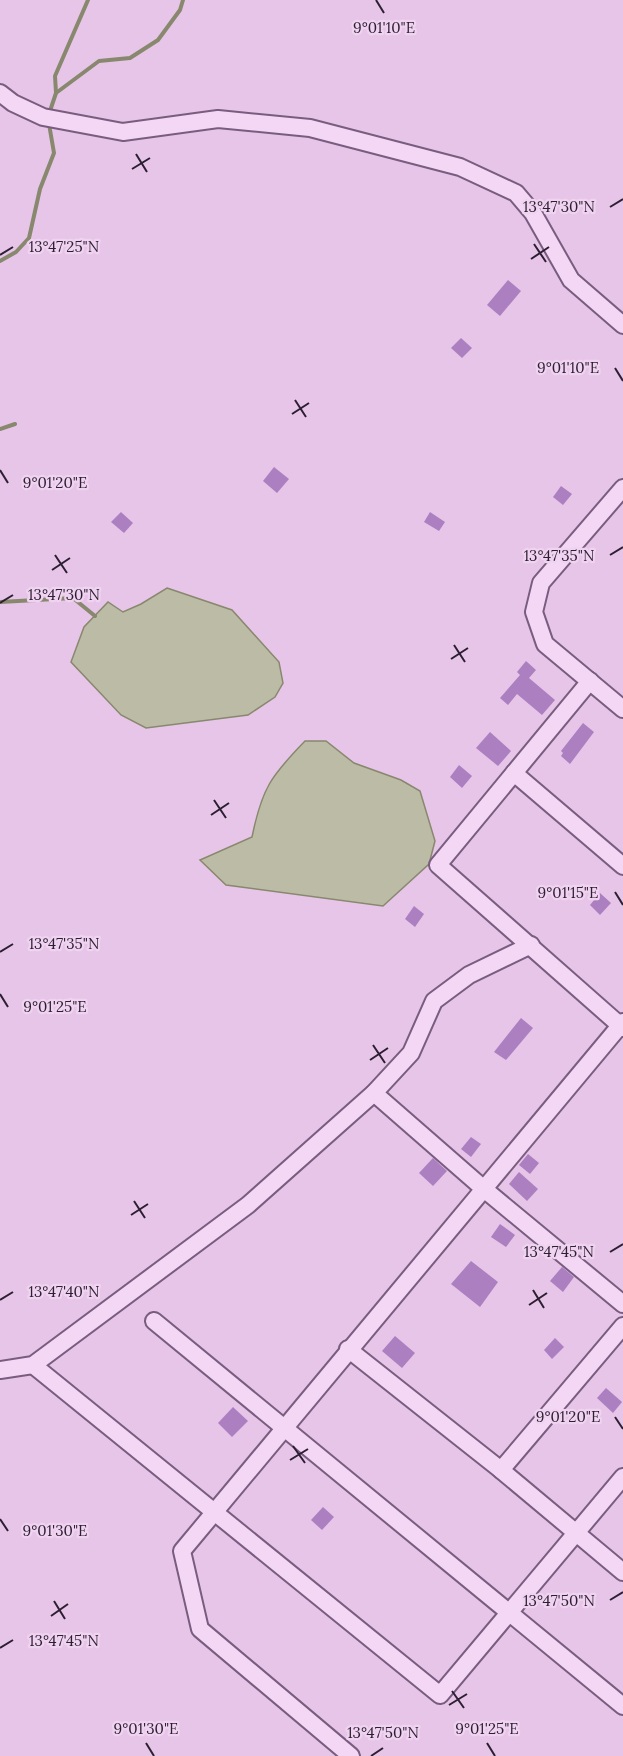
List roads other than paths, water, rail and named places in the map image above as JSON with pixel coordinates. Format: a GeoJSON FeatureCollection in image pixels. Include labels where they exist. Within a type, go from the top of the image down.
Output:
{"type":"FeatureCollection","features":[{"type":"Feature","properties":{"kind":"street"},"geometry":{"type":"LineString","coordinates":[[0,93],[13,103],[43,117],[123,132],[218,119],[310,128],[460,167],[516,193],[533,213],[571,280],[623,325]]}},
{"type":"Feature","properties":{"kind":"street"},"geometry":{"type":"LineString","coordinates":[[623,488],[541,583],[534,612],[545,644],[623,709]]}},
{"type":"Feature","properties":{"kind":"street"},"geometry":{"type":"LineString","coordinates":[[351,1756],[200,1629],[182,1551],[212,1511],[622,1025],[438,865],[590,681]]}},
{"type":"Feature","properties":{"kind":"street"},"geometry":{"type":"LineString","coordinates":[[514,773],[623,866]]}},
{"type":"Feature","properties":{"kind":"street"},"geometry":{"type":"LineString","coordinates":[[0,1370],[33,1365],[248,1205],[374,1093],[411,1053],[434,1000],[469,975],[531,945]]}},
{"type":"Feature","properties":{"kind":"street"},"geometry":{"type":"LineString","coordinates":[[374,1093],[484,1189],[623,1304]]}},
{"type":"Feature","properties":{"kind":"street"},"geometry":{"type":"LineString","coordinates":[[154,1321],[623,1706]]}},
{"type":"Feature","properties":{"kind":"street"},"geometry":{"type":"LineString","coordinates":[[501,1470],[623,1326]]}},
{"type":"Feature","properties":{"kind":"street"},"geometry":{"type":"LineString","coordinates":[[348,1349],[501,1470],[623,1572]]}},
{"type":"Feature","properties":{"kind":"street"},"geometry":{"type":"LineString","coordinates":[[33,1365],[440,1695],[623,1477]]}},
{"type":"Feature","properties":{"kind":"waterway"},"geometry":{"type":"LineString","coordinates":[[56,93],[55,76],[88,0]]}},
{"type":"Feature","properties":{"kind":"waterway"},"geometry":{"type":"LineString","coordinates":[[49,114],[56,93],[99,61],[130,58],[158,40],[180,10],[183,0]]}},
{"type":"Feature","properties":{"kind":"waterway"},"geometry":{"type":"LineString","coordinates":[[0,261],[16,252],[29,238],[40,189],[54,153],[49,124]]}},
{"type":"Feature","properties":{"kind":"waterway"},"geometry":{"type":"LineString","coordinates":[[0,429],[15,424]]}},
{"type":"Feature","properties":{"kind":"waterway"},"geometry":{"type":"LineString","coordinates":[[0,602],[73,598],[95,616]]}}]}
